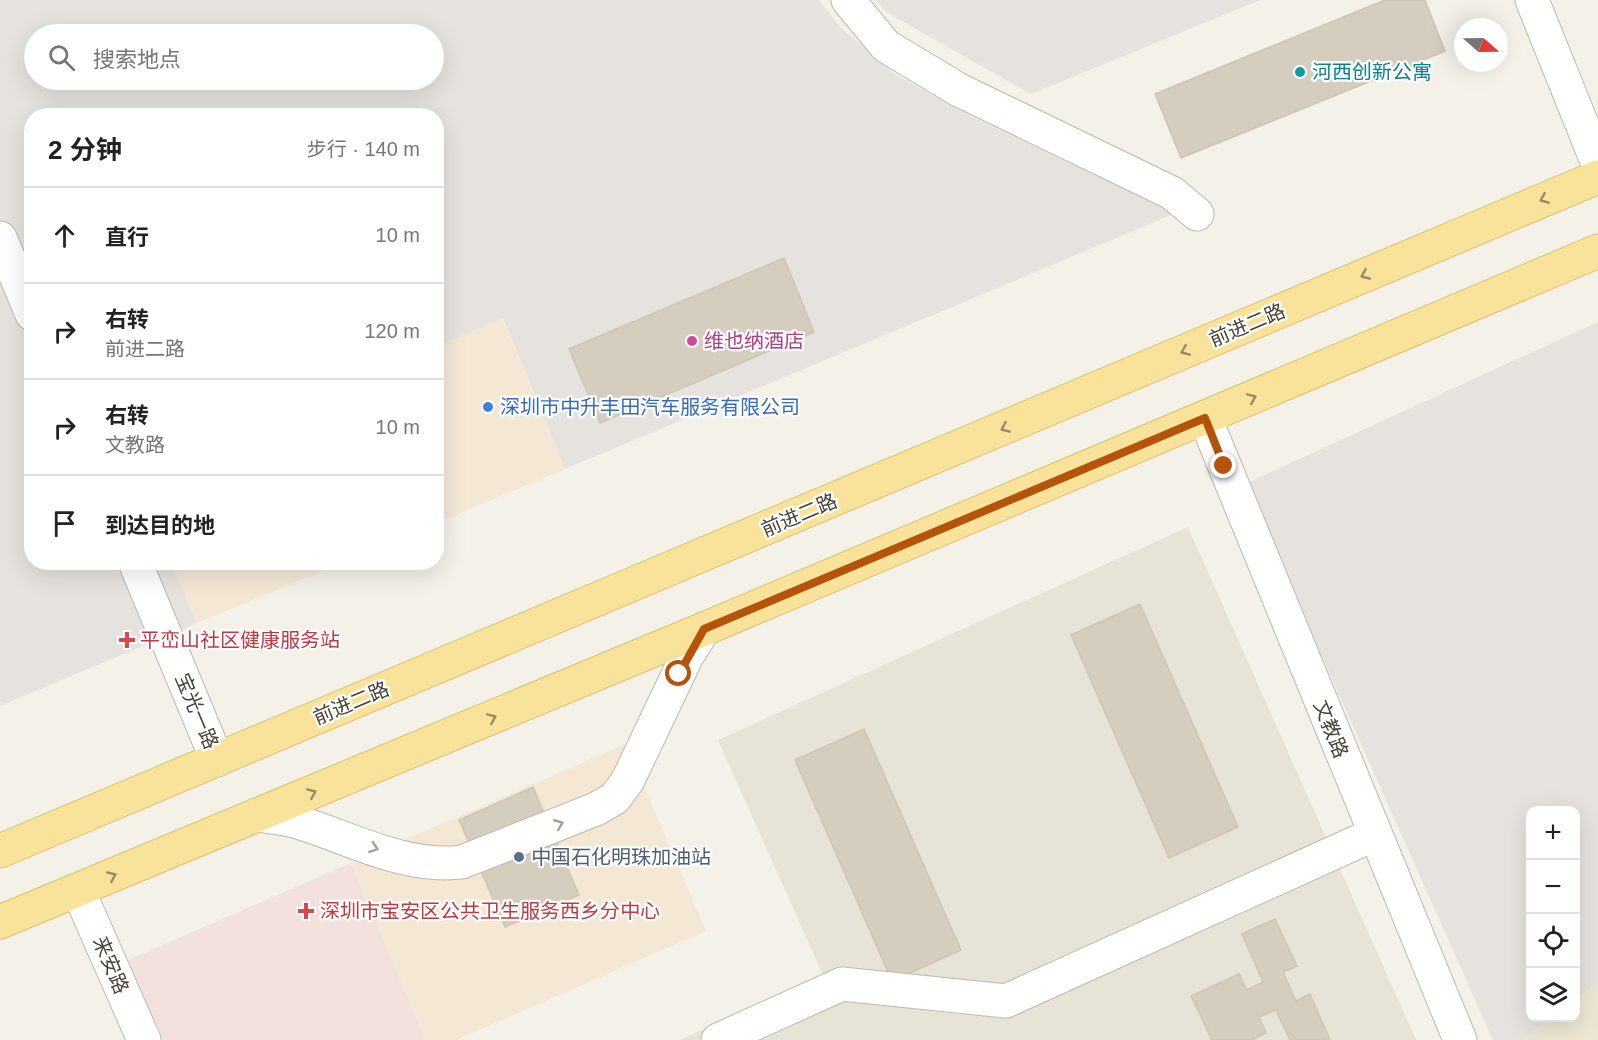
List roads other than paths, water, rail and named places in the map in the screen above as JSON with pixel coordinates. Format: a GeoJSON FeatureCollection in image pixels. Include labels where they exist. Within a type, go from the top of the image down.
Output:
{"type":"FeatureCollection","features":[{"type":"Feature","properties":{"kind":"main road","name":"前进二路"},"geometry":{"type":"LineString","coordinates":[[0,851],[1598,177]]}},
{"type":"Feature","properties":{"kind":"main road"},"geometry":{"type":"LineString","coordinates":[[0,922],[704,629],[1598,251]]}},
{"type":"Feature","properties":{"kind":"street"},"geometry":{"type":"LineString","coordinates":[[848,0],[886,46],[959,90],[1172,193],[1197,214]]}},
{"type":"Feature","properties":{"kind":"street"},"geometry":{"type":"LineString","coordinates":[[1532,0],[1598,164]]}},
{"type":"Feature","properties":{"kind":"street"},"geometry":{"type":"LineString","coordinates":[[0,238],[24,295]]}},
{"type":"Feature","properties":{"kind":"street","name":"文教路"},"geometry":{"type":"LineString","coordinates":[[1205,418],[1460,1040]]}},
{"type":"Feature","properties":{"kind":"street","name":"宝光一路"},"geometry":{"type":"LineString","coordinates":[[138,570],[217,760]]}},
{"type":"Feature","properties":{"kind":"street"},"geometry":{"type":"LineString","coordinates":[[257,815],[296,821],[411,861],[443,865],[462,862],[596,809],[615,798],[628,780],[687,656],[704,629]]}},
{"type":"Feature","properties":{"kind":"street"},"geometry":{"type":"LineString","coordinates":[[718,1040],[842,984],[1006,1001],[1375,834]]}},
{"type":"Feature","properties":{"kind":"street","name":"来安路"},"geometry":{"type":"LineString","coordinates":[[78,890],[144,1040]]}},
{"type":"Feature","properties":{"kind":"place","name":"河西创新公寓"},"geometry":{"type":"Point","coordinates":[1300,72]}},
{"type":"Feature","properties":{"kind":"place","name":"维也纳酒店"},"geometry":{"type":"Point","coordinates":[692,341]}},
{"type":"Feature","properties":{"kind":"place","name":"深圳市中升丰田汽车服务有限公司"},"geometry":{"type":"Point","coordinates":[488,407]}},
{"type":"Feature","properties":{"kind":"place","name":"平峦山社区健康服务站"},"geometry":{"type":"Point","coordinates":[127,640]}},
{"type":"Feature","properties":{"kind":"place","name":"中国石化明珠加油站"},"geometry":{"type":"Point","coordinates":[519,857]}},
{"type":"Feature","properties":{"kind":"place","name":"深圳市宝安区公共卫生服务西乡分中心"},"geometry":{"type":"Point","coordinates":[306,911]}}]}
